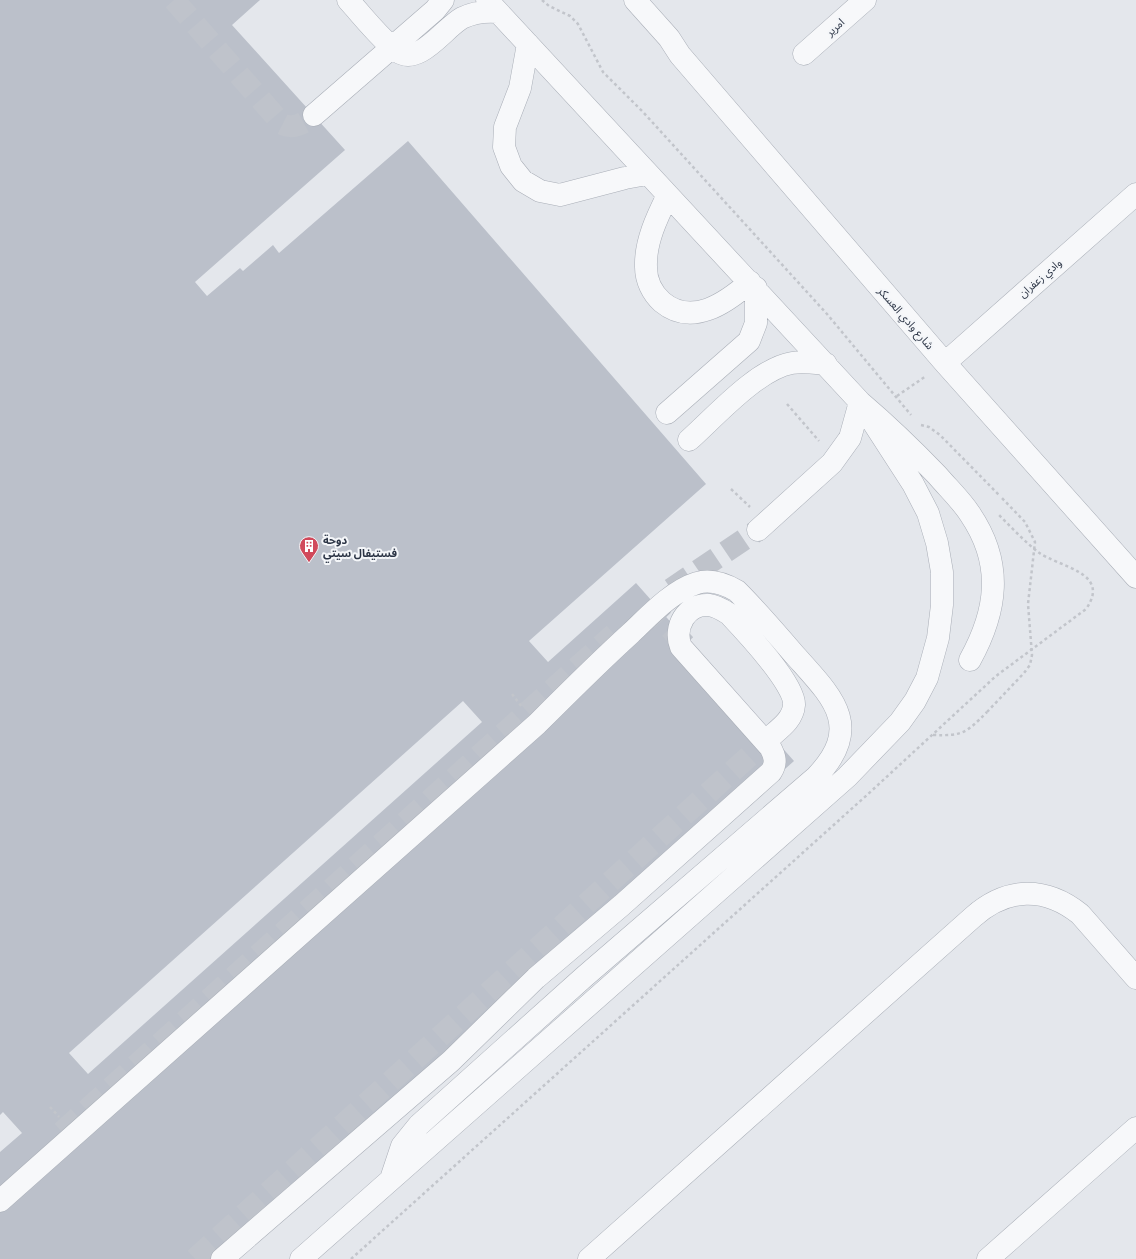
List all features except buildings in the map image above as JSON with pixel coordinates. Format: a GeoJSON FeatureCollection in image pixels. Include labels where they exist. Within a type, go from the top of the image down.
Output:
{"type":"FeatureCollection","features":[{"type":"Feature","properties":{"kind":"street"},"geometry":{"type":"LineString","coordinates":[[348,0],[393,47],[403,54],[415,55],[421,52],[463,17],[486,11],[493,6],[647,174],[753,285],[860,402],[911,448],[954,494],[970,514],[981,532],[990,561],[993,588],[988,622],[982,639],[970,660]]}},
{"type":"Feature","properties":{"kind":"street"},"geometry":{"type":"LineString","coordinates":[[314,115],[435,10],[443,0]]}},
{"type":"Feature","properties":{"kind":"street","name":"شارع وادي العسكر"},"geometry":{"type":"LineString","coordinates":[[619,0],[655,38],[672,52],[680,55]]}},
{"type":"Feature","properties":{"kind":"street","name":"شارع وادي العسكر"},"geometry":{"type":"LineString","coordinates":[[635,0],[669,38],[680,55],[945,363],[1136,577]]}},
{"type":"Feature","properties":{"kind":"street","name":"امرير"},"geometry":{"type":"LineString","coordinates":[[804,54],[865,0]]}},
{"type":"Feature","properties":{"kind":"street"},"geometry":{"type":"LineString","coordinates":[[528,44],[520,88],[505,127],[504,147],[511,166],[523,181],[540,191],[560,195],[624,178],[647,174]]}},
{"type":"Feature","properties":{"kind":"street","name":"وادي زعفران"},"geometry":{"type":"LineString","coordinates":[[945,363],[1136,194]]}},
{"type":"Feature","properties":{"kind":"street"},"geometry":{"type":"LineString","coordinates":[[668,195],[658,214],[651,234],[646,266],[651,288],[658,298],[676,311],[699,313],[718,306],[753,285]]}},
{"type":"Feature","properties":{"kind":"street"},"geometry":{"type":"LineString","coordinates":[[667,413],[749,341],[756,323],[753,285]]}},
{"type":"Feature","properties":{"kind":"street"},"geometry":{"type":"LineString","coordinates":[[689,440],[750,385],[769,371],[791,363],[803,362],[826,364]]}},
{"type":"Feature","properties":{"kind":"street"},"geometry":{"type":"LineString","coordinates":[[756,521],[832,463],[850,438],[860,402]]}},
{"type":"Feature","properties":{"kind":"street"},"geometry":{"type":"LineString","coordinates":[[301,1259],[847,777],[900,722],[915,701],[927,678],[938,638],[942,605],[942,572],[938,543],[928,513],[912,484],[860,402]]}},
{"type":"Feature","properties":{"kind":"street"},"geometry":{"type":"LineString","coordinates":[[0,1201],[537,724],[578,682],[658,608],[685,588],[698,583],[712,582],[725,585],[737,591],[831,697],[840,721],[838,746],[832,758],[816,777],[584,977],[419,1125],[402,1146],[392,1179]]}},
{"type":"Feature","properties":{"kind":"street"},"geometry":{"type":"LineString","coordinates":[[222,1259],[445,1066],[536,978],[622,906],[771,772],[775,766],[770,747],[681,647],[678,640],[679,628],[687,613],[693,609],[708,605],[722,609],[729,614],[788,684],[795,704],[792,713],[788,721],[769,738]]}},
{"type":"Feature","properties":{"kind":"street"},"geometry":{"type":"LineString","coordinates":[[588,1259],[978,913],[993,902],[1017,894],[1031,893],[1045,895],[1070,906],[1080,914],[1136,978]]}},
{"type":"Feature","properties":{"kind":"street"},"geometry":{"type":"LineString","coordinates":[[988,1259],[1136,1128]]}},
{"type":"Feature","properties":{"kind":"path"},"geometry":{"type":"LineString","coordinates":[[897,396],[945,363]]}},
{"type":"Feature","properties":{"kind":"path"},"geometry":{"type":"LineString","coordinates":[[787,404],[823,446]]}},
{"type":"Feature","properties":{"kind":"path"},"geometry":{"type":"LineString","coordinates":[[918,424],[929,427],[940,435],[1025,522],[1035,542],[1028,604],[1032,655],[1030,665],[987,712],[966,732],[952,736],[932,735]]}},
{"type":"Feature","properties":{"kind":"path"},"geometry":{"type":"LineString","coordinates":[[731,489],[756,521]]}},
{"type":"Feature","properties":{"kind":"tunnel"},"geometry":{"type":"LineString","coordinates":[[174,0],[282,124],[286,126],[299,125],[314,115]]}},
{"type":"Feature","properties":{"kind":"tunnel"},"geometry":{"type":"LineString","coordinates":[[671,589],[758,530]]}},
{"type":"Feature","properties":{"kind":"tunnel"},"geometry":{"type":"LineString","coordinates":[[648,604],[689,649]]}},
{"type":"Feature","properties":{"kind":"tunnel"},"geometry":{"type":"LineString","coordinates":[[62,1132],[614,634]]}},
{"type":"Feature","properties":{"kind":"tunnel"},"geometry":{"type":"LineString","coordinates":[[195,1259],[769,738],[760,728]]}},
{"type":"Feature","properties":{"kind":"place","name":"دوحة فستيفال سيتي"},"geometry":{"type":"Point","coordinates":[309,563]}}]}
